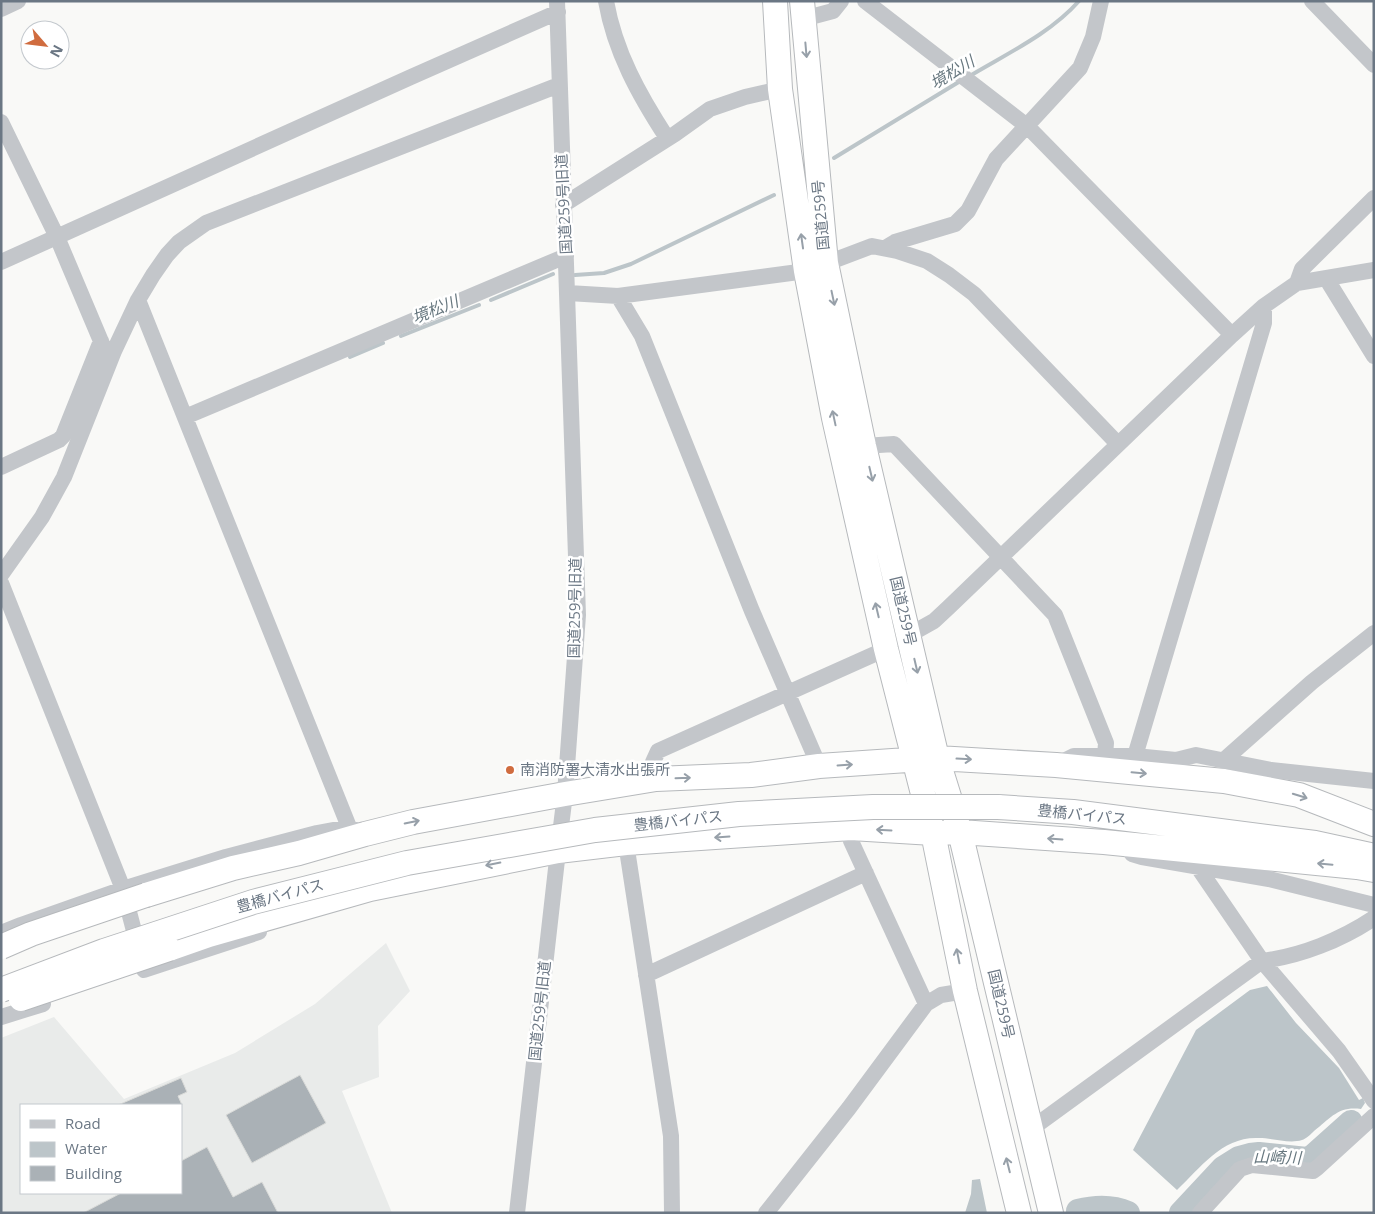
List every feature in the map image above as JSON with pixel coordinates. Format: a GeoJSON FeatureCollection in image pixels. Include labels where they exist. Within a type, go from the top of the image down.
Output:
{"type":"FeatureCollection","features":[{"type":"Feature","properties":{"kind":"highway","name":"国道259号"},"geometry":{"type":"LineString","coordinates":[[775,1],[780,89],[816,267],[864,446],[909,635],[926,758],[933,833],[965,991],[1019,1213]]}},
{"type":"Feature","properties":{"kind":"highway","name":"国道259号"},"geometry":{"type":"LineString","coordinates":[[802,10],[816,267],[834,418],[886,649],[926,758],[960,832],[1051,1213]]}},
{"type":"Feature","properties":{"kind":"highway"},"geometry":{"type":"LineString","coordinates":[[1,947],[30,934],[146,895],[233,868],[299,853],[357,830],[413,822],[656,779],[751,775],[818,766],[926,758],[1056,765],[1224,781],[1299,795],[1374,824]]}},
{"type":"Feature","properties":{"kind":"highway","name":"豊橋バイパス"},"geometry":{"type":"LineString","coordinates":[[1,990],[104,951],[253,902],[407,863],[595,830],[739,814],[873,807],[998,807],[1073,812],[1315,843],[1374,855]]}},
{"type":"Feature","properties":{"kind":"highway"},"geometry":{"type":"LineString","coordinates":[[1,1006],[209,935],[370,889],[558,851],[626,843],[851,828],[933,833],[960,832],[1104,842],[1374,870]]}},
{"type":"Feature","properties":{"kind":"street"},"geometry":{"type":"LineString","coordinates":[[1,9],[18,1]]}},
{"type":"Feature","properties":{"kind":"street"},"geometry":{"type":"LineString","coordinates":[[606,1],[609,18],[625,66],[667,138]]}},
{"type":"Feature","properties":{"kind":"street"},"geometry":{"type":"LineString","coordinates":[[802,10],[833,11],[841,1]]}},
{"type":"Feature","properties":{"kind":"street"},"geometry":{"type":"LineString","coordinates":[[865,1],[1027,126],[1232,335]]}},
{"type":"Feature","properties":{"kind":"street"},"geometry":{"type":"LineString","coordinates":[[885,248],[896,242],[955,224],[968,210],[996,159],[1080,68],[1093,37],[1101,1]]}},
{"type":"Feature","properties":{"kind":"street"},"geometry":{"type":"LineString","coordinates":[[1312,1],[1374,65]]}},
{"type":"Feature","properties":{"kind":"street"},"geometry":{"type":"LineString","coordinates":[[1,262],[411,77],[557,7]]}},
{"type":"Feature","properties":{"kind":"street","name":"国道259号旧道"},"geometry":{"type":"LineString","coordinates":[[518,1209],[565,794],[578,616],[557,7]]}},
{"type":"Feature","properties":{"kind":"street"},"geometry":{"type":"LineString","coordinates":[[1,575],[42,517],[64,477],[114,351],[138,300],[167,255],[191,232],[206,223],[559,85]]}},
{"type":"Feature","properties":{"kind":"street"},"geometry":{"type":"LineString","coordinates":[[563,205],[710,109],[745,97],[780,89]]}},
{"type":"Feature","properties":{"kind":"street"},"geometry":{"type":"LineString","coordinates":[[1,122],[57,237],[103,346],[114,351]]}},
{"type":"Feature","properties":{"kind":"street"},"geometry":{"type":"LineString","coordinates":[[1296,283],[1302,269],[1374,198]]}},
{"type":"Feature","properties":{"kind":"street"},"geometry":{"type":"LineString","coordinates":[[568,293],[618,296],[816,267],[872,246],[885,248],[928,261],[949,274],[974,294],[1118,444]]}},
{"type":"Feature","properties":{"kind":"street"},"geometry":{"type":"LineString","coordinates":[[185,417],[566,256]]}},
{"type":"Feature","properties":{"kind":"street"},"geometry":{"type":"LineString","coordinates":[[909,635],[934,621],[1264,306],[1296,283],[1374,270]]}},
{"type":"Feature","properties":{"kind":"street"},"geometry":{"type":"LineString","coordinates":[[1326,278],[1374,356]]}},
{"type":"Feature","properties":{"kind":"street"},"geometry":{"type":"LineString","coordinates":[[618,296],[642,336],[787,695],[818,766]]}},
{"type":"Feature","properties":{"kind":"street"},"geometry":{"type":"LineString","coordinates":[[1,933],[122,889],[235,855],[317,833],[357,830],[138,300]]}},
{"type":"Feature","properties":{"kind":"street"},"geometry":{"type":"LineString","coordinates":[[1135,756],[1264,323],[1264,306]]}},
{"type":"Feature","properties":{"kind":"street"},"geometry":{"type":"LineString","coordinates":[[1,467],[59,440],[63,436],[101,341]]}},
{"type":"Feature","properties":{"kind":"street"},"geometry":{"type":"LineString","coordinates":[[864,446],[894,444],[1055,614],[1106,743],[1105,756]]}},
{"type":"Feature","properties":{"kind":"street"},"geometry":{"type":"LineString","coordinates":[[1,583],[122,889],[144,970]]}},
{"type":"Feature","properties":{"kind":"street"},"geometry":{"type":"LineString","coordinates":[[1224,760],[1312,682],[1374,633]]}},
{"type":"Feature","properties":{"kind":"street"},"geometry":{"type":"LineString","coordinates":[[656,779],[653,762],[658,751],[787,695],[886,649]]}},
{"type":"Feature","properties":{"kind":"street"},"geometry":{"type":"LineString","coordinates":[[1056,765],[1074,756],[1135,756],[1176,760],[1196,755],[1271,770],[1374,781]]}},
{"type":"Feature","properties":{"kind":"street"},"geometry":{"type":"LineString","coordinates":[[851,828],[851,840],[926,1004]]}},
{"type":"Feature","properties":{"kind":"street"},"geometry":{"type":"LineString","coordinates":[[1104,842],[1142,857],[1269,880],[1374,905]]}},
{"type":"Feature","properties":{"kind":"street"},"geometry":{"type":"LineString","coordinates":[[626,843],[671,1136],[672,1213]]}},
{"type":"Feature","properties":{"kind":"street"},"geometry":{"type":"LineString","coordinates":[[1197,866],[1262,961],[1339,1051],[1374,1101]]}},
{"type":"Feature","properties":{"kind":"street"},"geometry":{"type":"LineString","coordinates":[[646,975],[866,873]]}},
{"type":"Feature","properties":{"kind":"street"},"geometry":{"type":"LineString","coordinates":[[1,1017],[256,933],[318,916],[370,889]]}},
{"type":"Feature","properties":{"kind":"street"},"geometry":{"type":"LineString","coordinates":[[1031,1129],[1262,961],[1282,958],[1308,950],[1358,929],[1374,918]]}},
{"type":"Feature","properties":{"kind":"street"},"geometry":{"type":"LineString","coordinates":[[766,1213],[849,1108],[926,1004],[941,995],[965,991]]}},
{"type":"Feature","properties":{"kind":"street"},"geometry":{"type":"LineString","coordinates":[[1200,1213],[1240,1169],[1252,1165],[1312,1171],[1318,1168],[1374,1116]]}},
{"type":"Feature","properties":{"kind":"street"},"geometry":{"type":"LineString","coordinates":[[502,1213],[518,1209]]}},
{"type":"Feature","properties":{"kind":"shaded area"},"geometry":{"type":"Polygon","coordinates":[[[386,943],[410,991],[378,1026],[379,1077],[342,1091],[392,1213],[1,1213],[1,1038],[54,1017],[124,1099],[235,1053],[315,1004],[386,943]]]}},
{"type":"Feature","properties":{"kind":"water"},"geometry":{"type":"Polygon","coordinates":[[[1267,986],[1296,1023],[1339,1068],[1359,1100],[1363,1098],[1365,1103],[1361,1109],[1346,1109],[1335,1114],[1302,1140],[1286,1141],[1259,1138],[1234,1142],[1204,1163],[1177,1190],[1133,1150],[1196,1030],[1250,990],[1267,986]]]}},
{"type":"Feature","properties":{"kind":"water"},"geometry":{"type":"Polygon","coordinates":[[[980,1179],[987,1213],[965,1213],[971,1194],[972,1180],[980,1179]]]}},
{"type":"Feature","properties":{"kind":"building"},"geometry":{"type":"Polygon","coordinates":[[[300,1075],[326,1123],[252,1163],[226,1115],[300,1075]]]}},
{"type":"Feature","properties":{"kind":"building"},"geometry":{"type":"Polygon","coordinates":[[[181,1078],[187,1092],[178,1096],[182,1104],[120,1104],[181,1078]]]}},
{"type":"Feature","properties":{"kind":"building"},"geometry":{"type":"Polygon","coordinates":[[[207,1147],[233,1197],[262,1182],[278,1213],[83,1213],[119,1194],[182,1194],[182,1160],[207,1147]]]}},
{"type":"Feature","properties":{"kind":"waterway","name":"境松川"},"geometry":{"type":"LineString","coordinates":[[968,77],[1012,52],[1055,24],[1079,1]]}},
{"type":"Feature","properties":{"kind":"waterway","name":"境松川"},"geometry":{"type":"LineString","coordinates":[[834,158],[962,80]]}},
{"type":"Feature","properties":{"kind":"waterway","name":"境松川"},"geometry":{"type":"LineString","coordinates":[[575,275],[604,273],[631,264],[774,195]]}},
{"type":"Feature","properties":{"kind":"waterway","name":"境松川"},"geometry":{"type":"LineString","coordinates":[[491,300],[553,274]]}},
{"type":"Feature","properties":{"kind":"waterway","name":"境松川"},"geometry":{"type":"LineString","coordinates":[[401,336],[479,305]]}},
{"type":"Feature","properties":{"kind":"waterway","name":"境松川"},"geometry":{"type":"LineString","coordinates":[[350,357],[383,343]]}},
{"type":"Feature","properties":{"kind":"waterway","name":"山崎川"},"geometry":{"type":"LineString","coordinates":[[1181,1213],[1223,1168],[1239,1158],[1259,1154],[1307,1159],[1313,1156],[1351,1122]]}},
{"type":"Feature","properties":{"kind":"waterway","name":"山崎川"},"geometry":{"type":"LineString","coordinates":[[1078,1211],[1103,1208],[1116,1209],[1128,1213]]}},
{"type":"Feature","properties":{"kind":"place","name":"南消防署大清水出張所"},"geometry":{"type":"Point","coordinates":[510,770]}}]}
